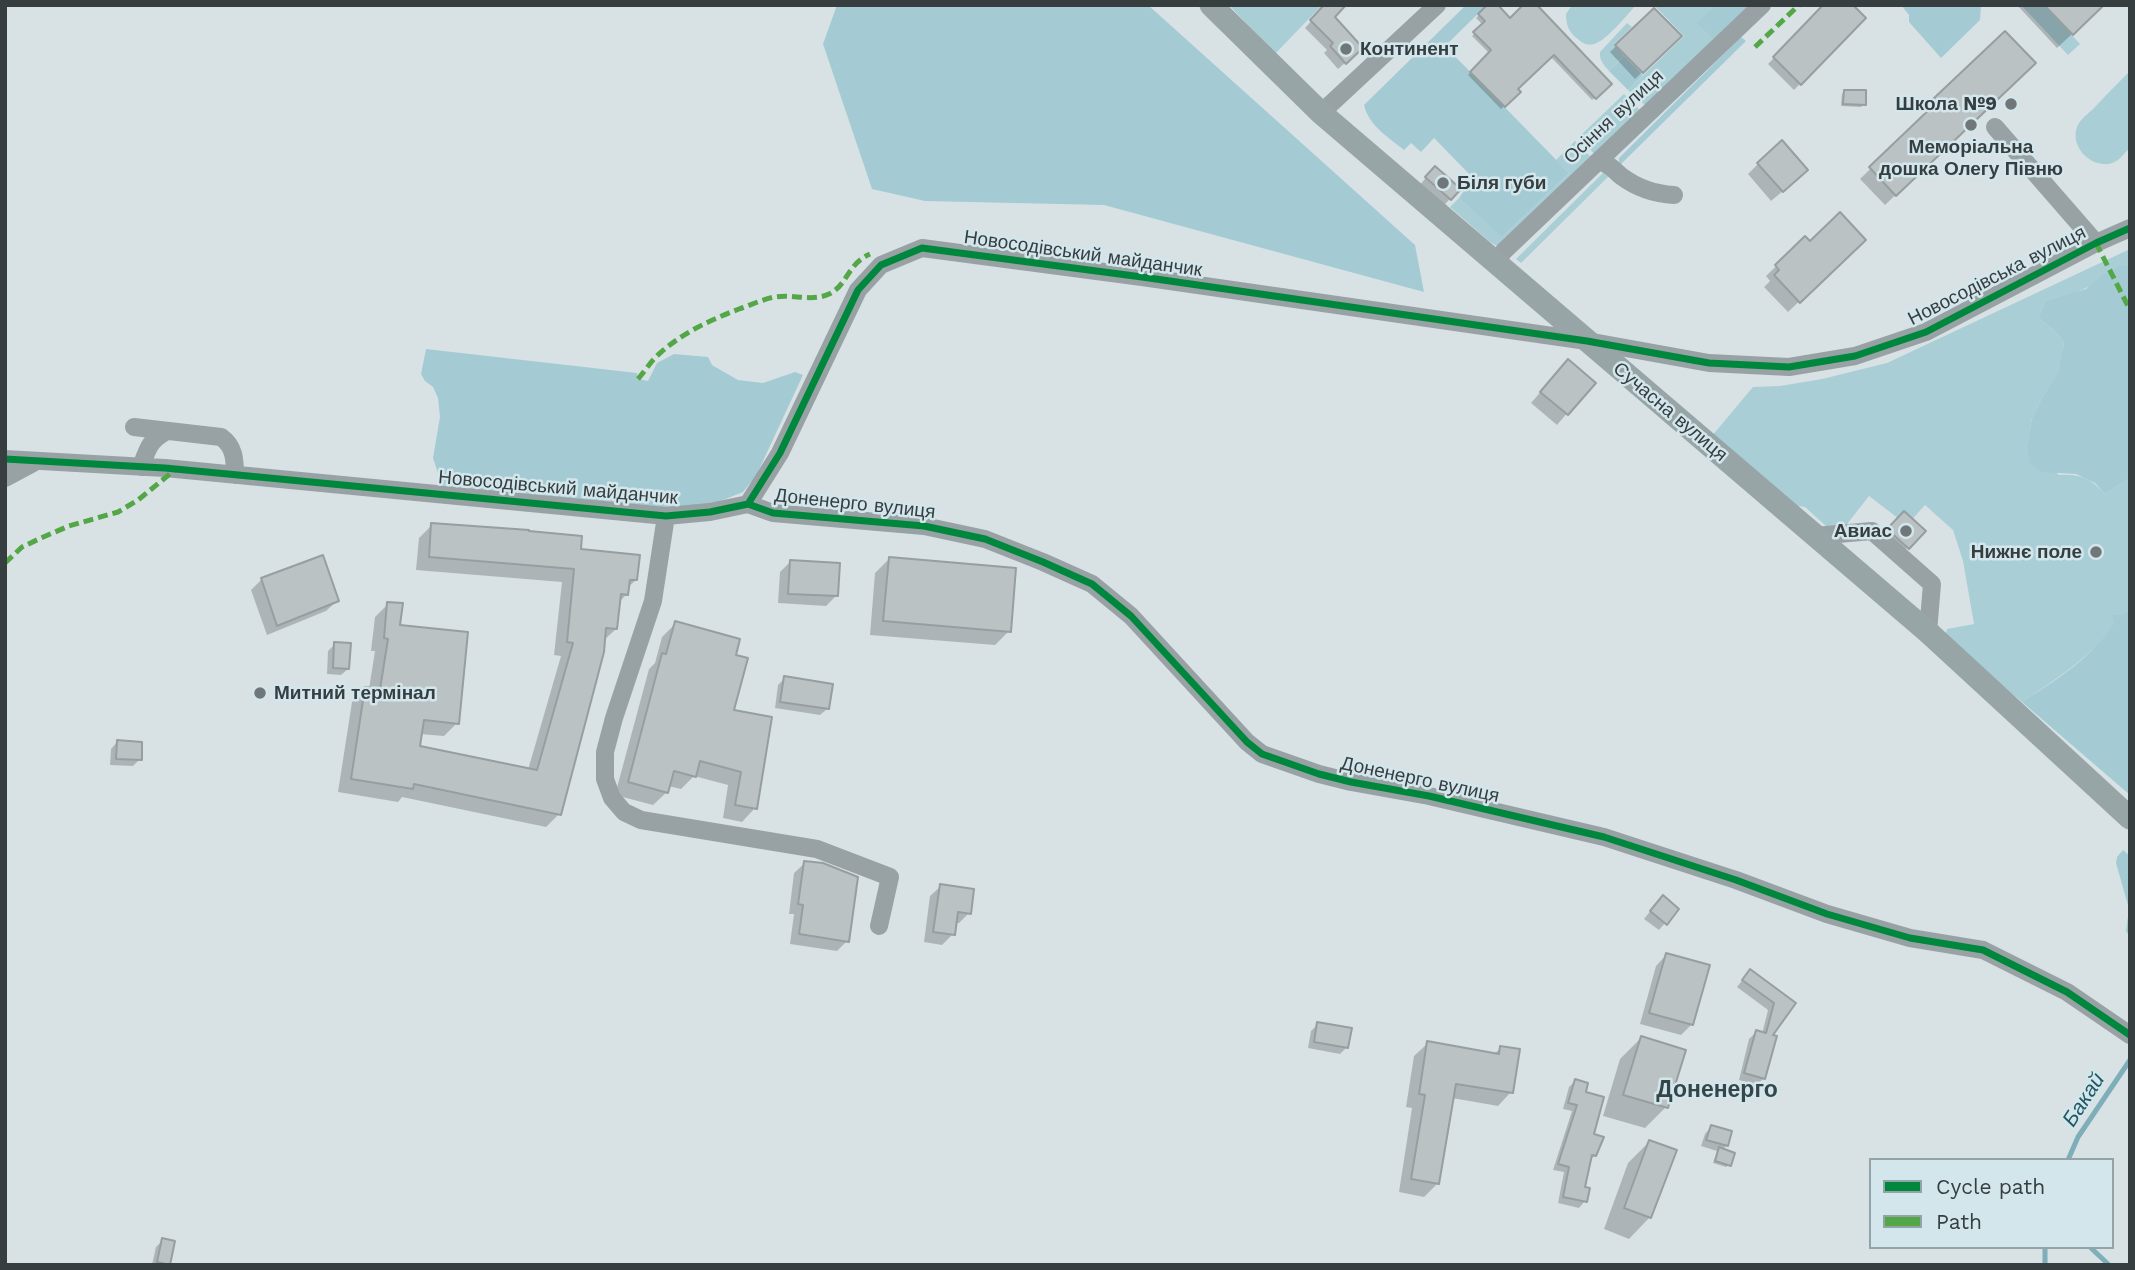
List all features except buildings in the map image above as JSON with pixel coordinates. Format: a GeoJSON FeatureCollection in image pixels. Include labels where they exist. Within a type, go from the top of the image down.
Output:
{"type":"FeatureCollection","features":[{"type":"Feature","properties":{"kind":"main road","name":"Сучасна вулиця"},"geometry":{"type":"LineString","coordinates":[[1211,5],[1321,113],[1928,632],[2130,818]]}},
{"type":"Feature","properties":{"kind":"street"},"geometry":{"type":"LineString","coordinates":[[1321,113],[1437,5]]}},
{"type":"Feature","properties":{"kind":"street","name":"Осіння вулиця"},"geometry":{"type":"LineString","coordinates":[[1496,261],[1762,5]]}},
{"type":"Feature","properties":{"kind":"street"},"geometry":{"type":"LineString","coordinates":[[1994,127],[2096,243]]}},
{"type":"Feature","properties":{"kind":"street"},"geometry":{"type":"LineString","coordinates":[[1598,161],[1610,165],[1631,182],[1648,190],[1674,195]]}},
{"type":"Feature","properties":{"kind":"street","name":"Новосодівська вулиця"},"geometry":{"type":"LineString","coordinates":[[1587,341],[1709,363],[1789,367],[1854,356],[1926,332],[2130,228]]}},
{"type":"Feature","properties":{"kind":"street","name":"Новосодівський майданчик"},"geometry":{"type":"LineString","coordinates":[[5,459],[235,475],[666,516],[710,512],[748,504],[780,453],[859,290],[881,265],[922,248],[1587,341]]}},
{"type":"Feature","properties":{"kind":"street"},"geometry":{"type":"LineString","coordinates":[[134,427],[221,436],[229,442],[233,453],[235,475]]}},
{"type":"Feature","properties":{"kind":"street"},"geometry":{"type":"LineString","coordinates":[[141,467],[148,446],[158,435],[167,431]]}},
{"type":"Feature","properties":{"kind":"street"},"geometry":{"type":"LineString","coordinates":[[5,478],[37,461]]}},
{"type":"Feature","properties":{"kind":"street","name":"Доненерго вулиця"},"geometry":{"type":"LineString","coordinates":[[748,504],[773,513],[924,526],[985,539],[1091,584],[1131,616],[1247,742],[1262,754],[1351,782],[1429,796],[1604,837],[1839,917],[1910,938],[1983,950],[2067,992],[2130,1035]]}},
{"type":"Feature","properties":{"kind":"street"},"geometry":{"type":"LineString","coordinates":[[666,516],[653,601],[605,752],[605,779],[611,798],[624,812],[641,820],[817,849],[890,877],[879,926]]}},
{"type":"Feature","properties":{"kind":"street"},"geometry":{"type":"LineString","coordinates":[[1815,536],[1871,531],[1932,584],[1928,632]]}},
{"type":"Feature","properties":{"kind":"shaded area"},"geometry":{"type":"Polygon","coordinates":[[[837,5],[1148,5],[1415,245],[1424,292],[1104,205],[925,201],[872,189],[823,44],[837,5]]]}},
{"type":"Feature","properties":{"kind":"shaded area"},"geometry":{"type":"Polygon","coordinates":[[[1229,5],[1322,5],[1275,54],[1229,5]]]}},
{"type":"Feature","properties":{"kind":"shaded area"},"geometry":{"type":"Polygon","coordinates":[[[1466,5],[1487,5],[1445,46],[1569,173],[1501,236],[1459,198],[1473,178],[1434,138],[1421,152],[1411,143],[1404,150],[1375,125],[1364,105],[1466,5]]]}},
{"type":"Feature","properties":{"kind":"shaded area"},"geometry":{"type":"Polygon","coordinates":[[[1572,5],[1636,5],[1604,38],[1590,45],[1572,34],[1569,28],[1566,14],[1572,5]]]}},
{"type":"Feature","properties":{"kind":"shaded area"},"geometry":{"type":"Polygon","coordinates":[[[1654,5],[1715,5],[1698,23],[1715,41],[1646,106],[1628,90],[1684,36],[1654,5]]]}},
{"type":"Feature","properties":{"kind":"shaded area"},"geometry":{"type":"Polygon","coordinates":[[[1715,5],[1752,5],[1715,41],[1697,23],[1715,5]]]}},
{"type":"Feature","properties":{"kind":"shaded area"},"geometry":{"type":"Polygon","coordinates":[[[1901,5],[1981,5],[1980,20],[1941,58],[1909,22],[1909,15],[1901,5]]]}},
{"type":"Feature","properties":{"kind":"shaded area"},"geometry":{"type":"Polygon","coordinates":[[[2021,5],[2044,5],[2080,44],[2068,55],[2021,5]]]}},
{"type":"Feature","properties":{"kind":"shaded area"},"geometry":{"type":"Polygon","coordinates":[[[1627,23],[1632,27],[1614,44],[1624,56],[1609,71],[1601,60],[1600,52],[1627,23]]]}},
{"type":"Feature","properties":{"kind":"shaded area"},"geometry":{"type":"Polygon","coordinates":[[[1741,37],[1746,41],[1619,166],[1619,158],[1741,37]]]}},
{"type":"Feature","properties":{"kind":"shaded area"},"geometry":{"type":"Polygon","coordinates":[[[1624,56],[1643,75],[1628,90],[1609,71],[1624,56]]]}},
{"type":"Feature","properties":{"kind":"shaded area"},"geometry":{"type":"Polygon","coordinates":[[[2130,71],[2130,148],[2118,160],[2109,164],[2092,161],[2079,149],[2076,141],[2079,123],[2130,71]]]}},
{"type":"Feature","properties":{"kind":"shaded area"},"geometry":{"type":"Polygon","coordinates":[[[1624,94],[1639,109],[1641,115],[1596,156],[1579,137],[1624,94]]]}},
{"type":"Feature","properties":{"kind":"shaded area"},"geometry":{"type":"Polygon","coordinates":[[[1575,141],[1592,158],[1497,246],[1450,207],[1459,198],[1501,235],[1506,233],[1569,173],[1556,160],[1575,141]]]}},
{"type":"Feature","properties":{"kind":"shaded area"},"geometry":{"type":"Polygon","coordinates":[[[1603,173],[1612,173],[1521,263],[1516,259],[1603,173]]]}},
{"type":"Feature","properties":{"kind":"shaded area"},"geometry":{"type":"Polygon","coordinates":[[[2130,249],[2130,266],[2115,269],[2079,291],[2045,301],[2038,318],[2064,342],[2060,372],[2032,418],[2027,446],[2059,475],[2084,478],[2105,494],[2130,478],[2130,609],[2085,657],[2022,702],[1945,637],[1947,629],[1974,624],[1963,561],[1953,530],[1925,505],[1907,525],[1869,496],[1847,524],[1827,527],[1805,507],[1786,504],[1711,437],[1753,387],[1780,386],[1822,379],[1887,363],[2130,249]]]}},
{"type":"Feature","properties":{"kind":"shaded area"},"geometry":{"type":"Polygon","coordinates":[[[2119,266],[2130,266],[2130,478],[2105,494],[2095,483],[2076,474],[2042,472],[2030,464],[2027,446],[2032,418],[2059,372],[2064,342],[2038,318],[2045,301],[2086,289],[2119,266]]]}},
{"type":"Feature","properties":{"kind":"shaded area"},"geometry":{"type":"Polygon","coordinates":[[[426,349],[637,373],[638,379],[648,381],[657,363],[674,354],[708,357],[712,365],[738,380],[763,383],[795,372],[803,375],[756,476],[743,492],[708,506],[666,508],[442,485],[433,458],[440,417],[438,398],[433,387],[421,374],[426,349]]]}},
{"type":"Feature","properties":{"kind":"shaded area"},"geometry":{"type":"Polygon","coordinates":[[[2130,609],[2130,795],[2022,702],[2084,658],[2114,623],[2112,615],[2122,615],[2130,609]]]}},
{"type":"Feature","properties":{"kind":"shaded area"},"geometry":{"type":"Polygon","coordinates":[[[2123,850],[2130,856],[2130,937],[2126,931],[2129,909],[2116,863],[2123,850]]]}},
{"type":"Feature","properties":{"kind":"waterway","name":"Бакай"},"geometry":{"type":"LineString","coordinates":[[2069,1158],[2078,1137],[2130,1060]]}},
{"type":"Feature","properties":{"kind":"waterway","name":"Бакай"},"geometry":{"type":"LineString","coordinates":[[2045,1249],[2045,1265]]}},
{"type":"Feature","properties":{"kind":"waterway"},"geometry":{"type":"LineString","coordinates":[[2092,1249],[2109,1265]]}},
{"type":"Feature","properties":{"kind":"marked path"},"geometry":{"type":"LineString","coordinates":[[1755,47],[1799,5]]}},
{"type":"Feature","properties":{"kind":"marked path"},"geometry":{"type":"LineString","coordinates":[[2096,243],[2130,310]]}},
{"type":"Feature","properties":{"kind":"marked path"},"geometry":{"type":"LineString","coordinates":[[638,379],[659,354],[697,328],[770,298],[816,297],[829,294],[862,258],[870,254]]}},
{"type":"Feature","properties":{"kind":"marked path"},"geometry":{"type":"LineString","coordinates":[[5,563],[22,547],[41,538],[69,526],[118,512],[138,500],[176,469]]}},
{"type":"Feature","properties":{"kind":"cycle path"},"geometry":{"type":"LineString","coordinates":[[5,459],[165,468],[666,516],[710,512],[748,504],[780,453],[858,290],[881,265],[922,248],[1587,341],[1709,363],[1789,367],[1855,356],[1926,332],[2130,228]]}},
{"type":"Feature","properties":{"kind":"cycle path"},"geometry":{"type":"LineString","coordinates":[[748,504],[773,513],[924,526],[985,539],[1092,584],[1131,616],[1247,742],[1262,754],[1351,782],[1429,796],[1604,837],[1736,880],[1827,914],[1910,938],[1983,950],[2067,992],[2130,1035]]}},
{"type":"Feature","properties":{"kind":"place","name":"Континент"},"geometry":{"type":"Point","coordinates":[1346,49]}},
{"type":"Feature","properties":{"kind":"place","name":"Школа №9"},"geometry":{"type":"Point","coordinates":[2011,104]}},
{"type":"Feature","properties":{"kind":"place","name":"Меморіальна дошка Олегу Півню"},"geometry":{"type":"Point","coordinates":[1971,125]}},
{"type":"Feature","properties":{"kind":"place","name":"Біля губи"},"geometry":{"type":"Point","coordinates":[1443,183]}},
{"type":"Feature","properties":{"kind":"place","name":"Авиас"},"geometry":{"type":"Point","coordinates":[1906,531]}},
{"type":"Feature","properties":{"kind":"place","name":"Нижнє поле"},"geometry":{"type":"Point","coordinates":[2096,552]}},
{"type":"Feature","properties":{"kind":"place","name":"Митний термінал"},"geometry":{"type":"Point","coordinates":[260,693]}},
{"type":"Feature","properties":{"kind":"district","name":"Доненерго"},"geometry":{"type":"Point","coordinates":[1717,1090]}}]}
